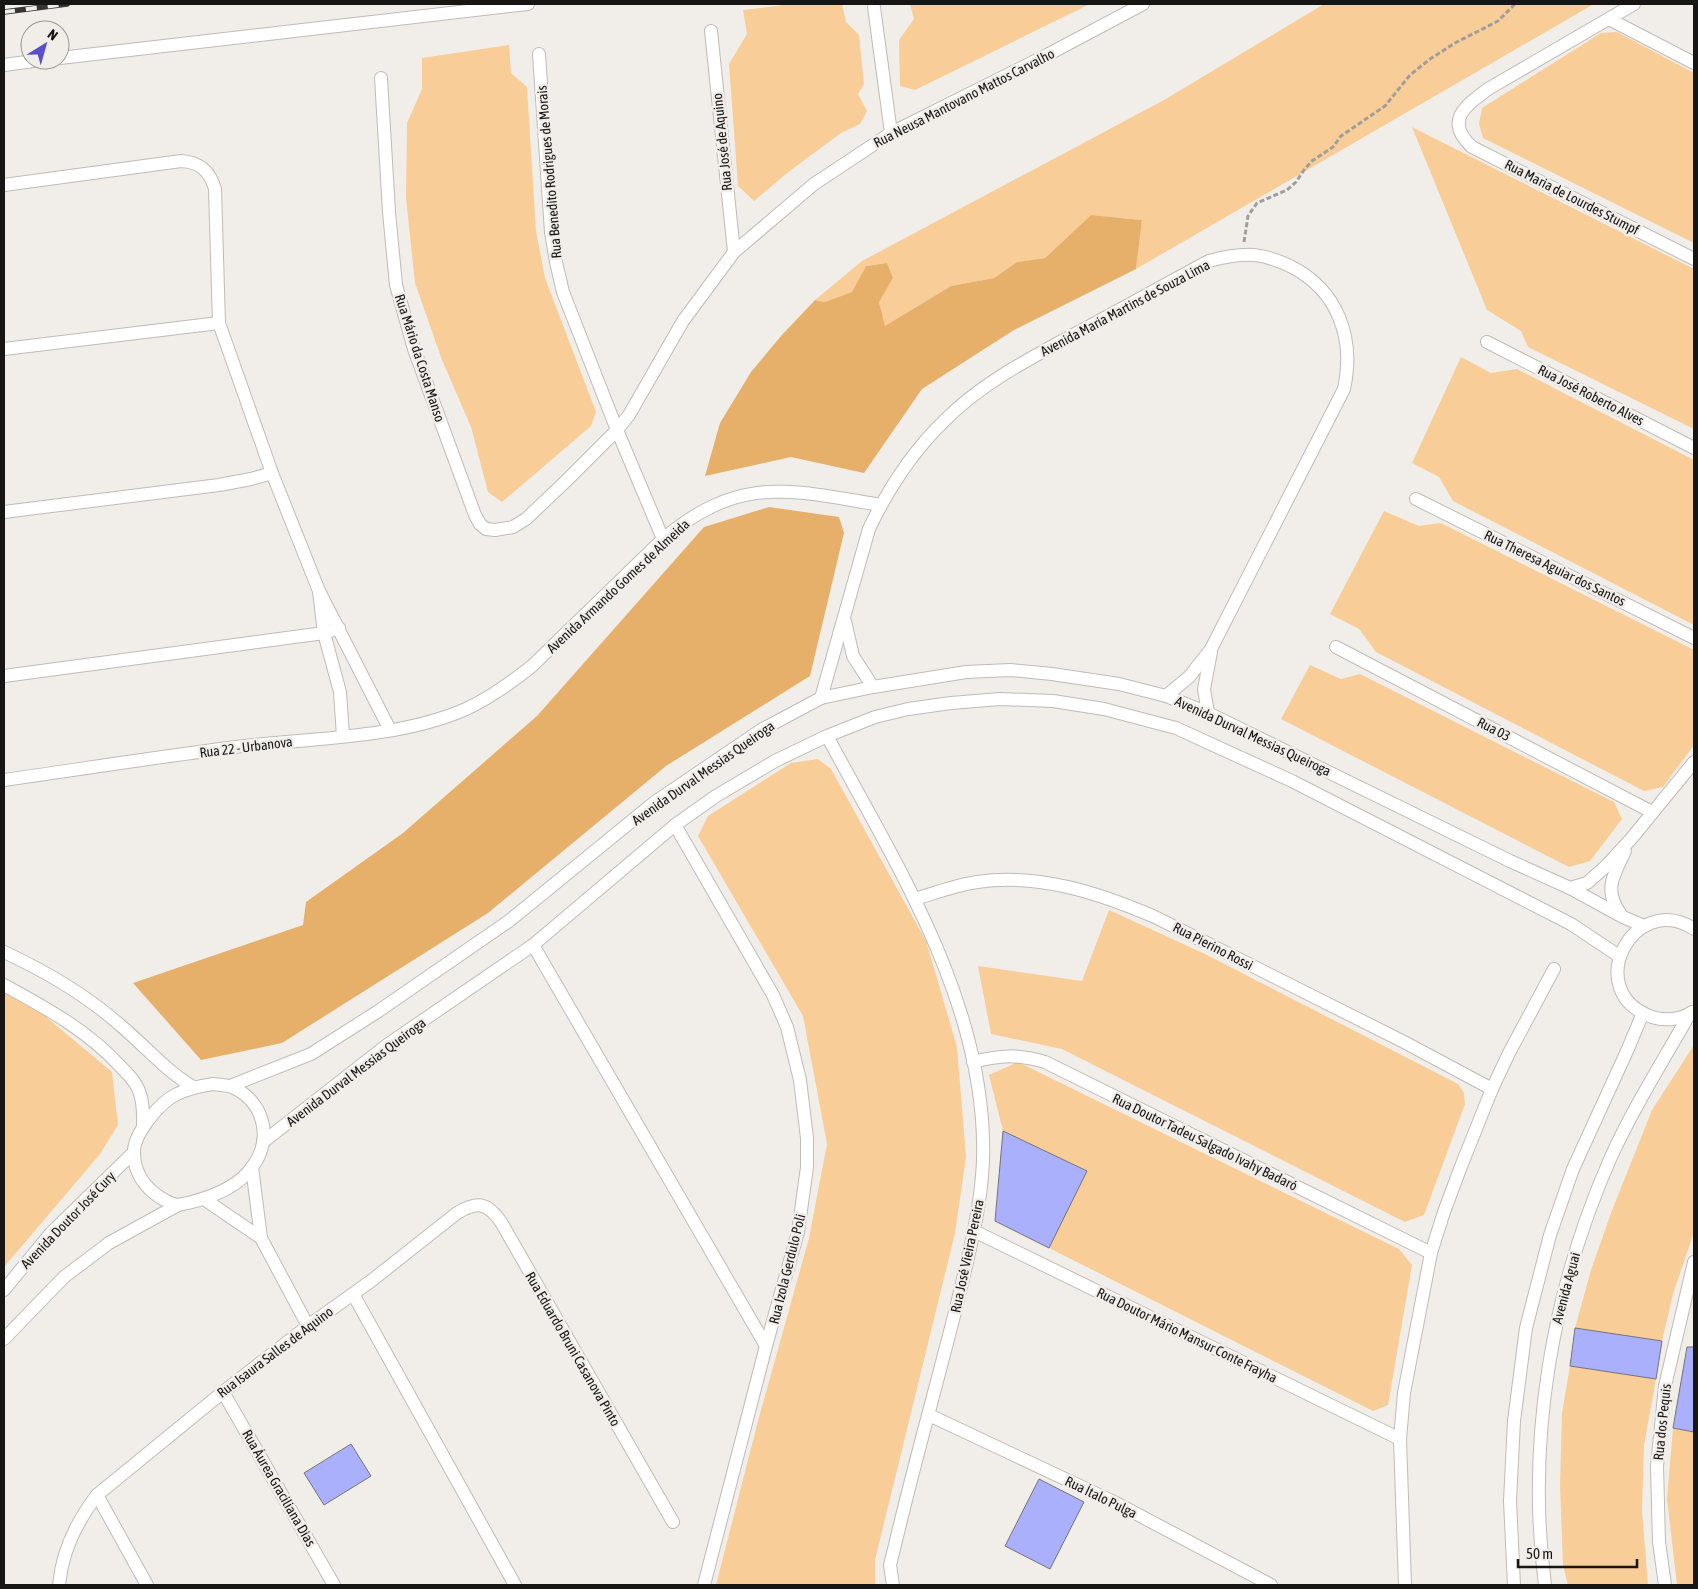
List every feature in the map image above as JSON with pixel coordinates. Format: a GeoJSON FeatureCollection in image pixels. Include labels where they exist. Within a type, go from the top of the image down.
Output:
{"type":"FeatureCollection","features":[{"type":"Feature","properties":{"kind":"street"},"geometry":{"type":"LineString","coordinates":[[70,57],[528,4]]}},
{"type":"Feature","properties":{"kind":"street","name":"Rua Neusa Mantovano Mattos Carvalho"},"geometry":{"type":"LineString","coordinates":[[495,530],[513,527],[526,519],[617,430],[683,321],[734,252],[754,233],[814,184],[891,133],[1047,55],[1143,4]]}},
{"type":"Feature","properties":{"kind":"street"},"geometry":{"type":"LineString","coordinates":[[1609,19],[1634,4]]}},
{"type":"Feature","properties":{"kind":"street"},"geometry":{"type":"LineString","coordinates":[[874,6],[891,133]]}},
{"type":"Feature","properties":{"kind":"street"},"geometry":{"type":"LineString","coordinates":[[1609,19],[1694,63]]}},
{"type":"Feature","properties":{"kind":"street","name":"Rua Maria de Lourdes Stumpf"},"geometry":{"type":"LineString","coordinates":[[1609,19],[1488,90],[1470,103],[1458,121],[1462,138],[1472,147],[1694,259]]}},
{"type":"Feature","properties":{"kind":"street","name":"Rua José de Aquino"},"geometry":{"type":"LineString","coordinates":[[711,31],[734,252]]}},
{"type":"Feature","properties":{"kind":"street","name":"Rua Benedito Rodrigues de Morais"},"geometry":{"type":"LineString","coordinates":[[539,54],[552,232],[563,292],[617,430],[664,539]]}},
{"type":"Feature","properties":{"kind":"street"},"geometry":{"type":"LineString","coordinates":[[4,65],[20,63]]}},
{"type":"Feature","properties":{"kind":"street","name":"Rua Mário da Costa Manso"},"geometry":{"type":"LineString","coordinates":[[381,78],[393,262],[400,300],[414,349],[475,515],[480,524],[486,529],[495,530]]}},
{"type":"Feature","properties":{"kind":"street"},"geometry":{"type":"LineString","coordinates":[[4,185],[181,161],[192,162],[200,166],[212,178],[216,188],[220,323],[272,473],[319,591],[390,730]]}},
{"type":"Feature","properties":{"kind":"street","name":"Avenida Maria Martins de Souza Lima"},"geometry":{"type":"LineString","coordinates":[[821,698],[870,529],[881,505],[908,463],[945,419],[979,390],[1018,365],[1209,261],[1234,255],[1255,255],[1276,259],[1298,270],[1317,284],[1329,297],[1343,329],[1347,347],[1347,376],[1344,389],[1211,650],[1189,677],[1166,696]]}},
{"type":"Feature","properties":{"kind":"street"},"geometry":{"type":"LineString","coordinates":[[4,349],[220,323]]}},
{"type":"Feature","properties":{"kind":"street","name":"Rua José Roberto Alves"},"geometry":{"type":"LineString","coordinates":[[1487,342],[1694,448]]}},
{"type":"Feature","properties":{"kind":"street"},"geometry":{"type":"LineString","coordinates":[[4,512],[219,485],[272,473]]}},
{"type":"Feature","properties":{"kind":"street","name":"Avenida Armando Gomes de Almeida"},"geometry":{"type":"LineString","coordinates":[[484,700],[513,682],[532,666],[664,539],[685,521],[701,511],[724,500],[746,494],[781,491],[816,493],[881,505]]}},
{"type":"Feature","properties":{"kind":"street","name":"Rua Theresa Aguiar dos Santos"},"geometry":{"type":"LineString","coordinates":[[1416,499],[1694,638]]}},
{"type":"Feature","properties":{"kind":"street"},"geometry":{"type":"LineString","coordinates":[[319,591],[324,633],[340,692],[343,736]]}},
{"type":"Feature","properties":{"kind":"street","name":"Avenida Maria Martins de Souza Lima"},"geometry":{"type":"LineString","coordinates":[[844,618],[853,656],[873,687]]}},
{"type":"Feature","properties":{"kind":"street"},"geometry":{"type":"LineString","coordinates":[[4,676],[324,633],[339,628]]}},
{"type":"Feature","properties":{"kind":"street","name":"Rua 03"},"geometry":{"type":"LineString","coordinates":[[1336,647],[1652,812]]}},
{"type":"Feature","properties":{"kind":"street","name":"Avenida Maria Martins de Souza Lima"},"geometry":{"type":"LineString","coordinates":[[1208,713],[1204,689],[1211,650]]}},
{"type":"Feature","properties":{"kind":"street","name":"Avenida Durval Messias Queiroga"},"geometry":{"type":"LineString","coordinates":[[230,1086],[311,1054],[377,1012],[509,921],[655,802],[760,730],[821,698],[873,687],[966,672],[1010,670],[1052,674],[1119,684],[1166,696],[1208,713],[1510,861],[1570,888],[1623,917],[1644,926]]}},
{"type":"Feature","properties":{"kind":"street","name":"Avenida Durval Messias Queiroga"},"geometry":{"type":"LineString","coordinates":[[263,1142],[387,1045],[533,945],[675,825],[716,796],[775,760],[827,736],[875,717],[908,709],[951,703],[1000,699],[1053,701],[1104,709],[1176,728],[1239,755],[1292,781],[1571,924],[1619,956]]}},
{"type":"Feature","properties":{"kind":"street","name":"Rua 22 - Urbanova"},"geometry":{"type":"LineString","coordinates":[[4,780],[237,747],[390,730],[446,716],[484,700]]}},
{"type":"Feature","properties":{"kind":"street","name":"Rua José Vieira Pereira"},"geometry":{"type":"LineString","coordinates":[[827,736],[915,899],[948,974],[973,1062],[983,1147],[981,1182],[974,1231],[890,1565],[893,1585]]}},
{"type":"Feature","properties":{"kind":"street"},"geometry":{"type":"LineString","coordinates":[[1570,888],[1587,882],[1605,867],[1694,762]]}},
{"type":"Feature","properties":{"kind":"street","name":"Rua Izola Gerdulo Poli"},"geometry":{"type":"LineString","coordinates":[[675,825],[773,995],[787,1027],[800,1080],[807,1138],[805,1188],[798,1232],[766,1346],[704,1585]]}},
{"type":"Feature","properties":{"kind":"street"},"geometry":{"type":"LineString","coordinates":[[1623,917],[1612,898],[1611,887],[1614,874],[1631,838]]}},
{"type":"Feature","properties":{"kind":"street","name":"Rua Pierino Rossi"},"geometry":{"type":"LineString","coordinates":[[915,899],[959,886],[1002,880],[1074,888],[1115,900],[1155,917],[1404,1042],[1492,1089]]}},
{"type":"Feature","properties":{"kind":"street"},"geometry":{"type":"LineString","coordinates":[[1692,926],[1674,921],[1658,921],[1644,926],[1628,939],[1619,956],[1618,967],[1621,989],[1630,1003],[1643,1013],[1658,1019],[1674,1019],[1692,1013]]}},
{"type":"Feature","properties":{"kind":"street"},"geometry":{"type":"LineString","coordinates":[[533,945],[766,1346]]}},
{"type":"Feature","properties":{"kind":"street"},"geometry":{"type":"LineString","coordinates":[[4,952],[66,985],[91,1002],[120,1024],[181,1080],[193,1087]]}},
{"type":"Feature","properties":{"kind":"street"},"geometry":{"type":"LineString","coordinates":[[1405,1585],[1400,1439],[1404,1393],[1431,1253],[1453,1186],[1492,1089],[1554,969]]}},
{"type":"Feature","properties":{"kind":"street"},"geometry":{"type":"LineString","coordinates":[[4,985],[72,1023],[112,1056],[133,1080],[140,1092],[143,1107],[143,1128]]}},
{"type":"Feature","properties":{"kind":"street","name":"Avenida Aguai"},"geometry":{"type":"LineString","coordinates":[[1514,1585],[1510,1501],[1514,1421],[1526,1328],[1550,1235],[1572,1169],[1643,1013]]}},
{"type":"Feature","properties":{"kind":"street","name":"Avenida Aguai"},"geometry":{"type":"LineString","coordinates":[[1545,1585],[1542,1564],[1538,1458],[1550,1354],[1565,1282],[1593,1199],[1612,1155],[1637,1107],[1692,1013]]}},
{"type":"Feature","properties":{"kind":"street","name":"Rua Doutor Tadeu Salgado Ivahy Badaró"},"geometry":{"type":"LineString","coordinates":[[973,1062],[994,1057],[1024,1056],[1045,1062],[1431,1253]]}},
{"type":"Feature","properties":{"kind":"street"},"geometry":{"type":"LineString","coordinates":[[4,1339],[64,1277],[109,1243],[178,1205],[204,1199],[242,1179],[259,1156],[264,1130],[260,1113],[253,1102],[230,1086],[213,1084],[193,1087],[175,1094],[162,1105],[143,1128],[134,1152],[137,1170],[146,1186],[157,1196],[178,1205]]}},
{"type":"Feature","properties":{"kind":"street","name":"Avenida Doutor José Cury"},"geometry":{"type":"LineString","coordinates":[[4,1290],[51,1234],[134,1152]]}},
{"type":"Feature","properties":{"kind":"street"},"geometry":{"type":"LineString","coordinates":[[252,1167],[261,1238],[308,1326]]}},
{"type":"Feature","properties":{"kind":"street"},"geometry":{"type":"LineString","coordinates":[[204,1199],[261,1238]]}},
{"type":"Feature","properties":{"kind":"street","name":"Rua Eduardo Bruni Casanova Pinto"},"geometry":{"type":"LineString","coordinates":[[457,1214],[468,1207],[478,1204],[489,1208],[501,1222],[673,1522]]}},
{"type":"Feature","properties":{"kind":"street","name":"Rua Isaura Salles de Aquino"},"geometry":{"type":"LineString","coordinates":[[59,1585],[71,1538],[85,1510],[97,1495],[223,1392],[457,1214]]}},
{"type":"Feature","properties":{"kind":"street","name":"Rua Doutor Mário Mansur Conte Frayha"},"geometry":{"type":"LineString","coordinates":[[974,1231],[1400,1439]]}},
{"type":"Feature","properties":{"kind":"street","name":"Rua dos Pequis"},"geometry":{"type":"LineString","coordinates":[[1665,1585],[1659,1542],[1657,1466],[1665,1386],[1694,1262]]}},
{"type":"Feature","properties":{"kind":"street"},"geometry":{"type":"LineString","coordinates":[[353,1294],[515,1585]]}},
{"type":"Feature","properties":{"kind":"street","name":"Rua Áurea Graciliana Dias"},"geometry":{"type":"LineString","coordinates":[[223,1392],[334,1585]]}},
{"type":"Feature","properties":{"kind":"street","name":"Rua Ítalo Pulga"},"geometry":{"type":"LineString","coordinates":[[929,1415],[1116,1504],[1270,1585]]}},
{"type":"Feature","properties":{"kind":"street"},"geometry":{"type":"LineString","coordinates":[[97,1495],[147,1585]]}},
{"type":"Feature","properties":{"kind":"path"},"geometry":{"type":"LineString","coordinates":[[1244,255],[1248,216],[1257,203],[1291,186],[1312,161],[1333,147],[1341,136],[1385,106],[1410,75],[1430,59],[1455,43],[1498,21],[1515,4]]}},
{"type":"Feature","properties":{"kind":"shaded area"},"geometry":{"type":"Polygon","coordinates":[[[791,4],[842,4],[846,22],[859,35],[864,84],[858,94],[867,111],[860,124],[841,133],[787,173],[754,201],[738,186],[729,64],[747,34],[743,10],[791,4]]]}},
{"type":"Feature","properties":{"kind":"shaded area"},"geometry":{"type":"Polygon","coordinates":[[[910,4],[1090,4],[915,90],[900,86],[899,40],[914,19],[910,4]]]}},
{"type":"Feature","properties":{"kind":"shaded area"},"geometry":{"type":"Polygon","coordinates":[[[1324,4],[1594,4],[1136,269],[1142,220],[1091,215],[1045,258],[1017,262],[994,278],[951,286],[884,327],[879,301],[893,278],[887,263],[866,266],[853,292],[825,302],[815,300],[862,261],[1164,100],[1324,4]]]}},
{"type":"Feature","properties":{"kind":"shaded area"},"geometry":{"type":"Polygon","coordinates":[[[1617,32],[1694,73],[1694,243],[1483,138],[1479,124],[1482,108],[1601,33],[1617,32]]]}},
{"type":"Feature","properties":{"kind":"shaded area"},"geometry":{"type":"Polygon","coordinates":[[[509,45],[511,73],[527,87],[536,231],[545,278],[596,412],[591,426],[502,502],[488,492],[471,427],[442,360],[415,283],[406,198],[407,123],[422,89],[422,58],[509,45]]]}},
{"type":"Feature","properties":{"kind":"shaded area"},"geometry":{"type":"Polygon","coordinates":[[[1412,127],[1694,269],[1694,429],[1528,347],[1521,331],[1487,310],[1412,127]]]}},
{"type":"Feature","properties":{"kind":"shaded area"},"geometry":{"type":"Polygon","coordinates":[[[1091,215],[1142,220],[1136,269],[1014,330],[922,389],[864,473],[791,457],[705,476],[720,423],[751,372],[815,300],[825,302],[852,292],[866,266],[887,263],[893,278],[879,302],[885,326],[951,286],[994,278],[1017,262],[1045,258],[1091,215]]]}},
{"type":"Feature","properties":{"kind":"shaded area"},"geometry":{"type":"Polygon","coordinates":[[[1461,357],[1491,373],[1517,369],[1694,460],[1694,625],[1453,501],[1439,477],[1412,463],[1461,357]]]}},
{"type":"Feature","properties":{"kind":"shaded area"},"geometry":{"type":"Polygon","coordinates":[[[769,507],[839,517],[844,533],[810,676],[666,766],[488,913],[282,1043],[201,1060],[133,983],[303,925],[306,902],[403,833],[537,716],[704,527],[769,507]]]}},
{"type":"Feature","properties":{"kind":"shaded area"},"geometry":{"type":"Polygon","coordinates":[[[1384,511],[1419,526],[1441,523],[1694,650],[1694,745],[1663,787],[1644,791],[1376,652],[1359,629],[1330,614],[1384,511]]]}},
{"type":"Feature","properties":{"kind":"shaded area"},"geometry":{"type":"Polygon","coordinates":[[[1310,665],[1341,679],[1360,674],[1614,802],[1622,819],[1590,861],[1569,867],[1281,719],[1310,665]]]}},
{"type":"Feature","properties":{"kind":"shaded area"},"geometry":{"type":"Polygon","coordinates":[[[818,759],[831,769],[926,941],[957,1047],[966,1157],[955,1233],[875,1560],[875,1585],[716,1585],[758,1421],[809,1238],[827,1144],[803,1016],[698,836],[708,816],[791,763],[818,759]]]}},
{"type":"Feature","properties":{"kind":"shaded area"},"geometry":{"type":"Polygon","coordinates":[[[1109,910],[1205,954],[1458,1084],[1464,1093],[1465,1104],[1424,1215],[1405,1222],[1062,1049],[991,1034],[978,966],[1082,981],[1109,910]]]}},
{"type":"Feature","properties":{"kind":"shaded area"},"geometry":{"type":"Polygon","coordinates":[[[4,989],[33,1006],[112,1072],[118,1125],[100,1154],[4,1267],[4,989]]]}},
{"type":"Feature","properties":{"kind":"shaded area"},"geometry":{"type":"Polygon","coordinates":[[[1694,1045],[1694,1232],[1673,1294],[1662,1341],[1575,1328],[1591,1270],[1611,1213],[1652,1110],[1694,1045]]]}},
{"type":"Feature","properties":{"kind":"shaded area"},"geometry":{"type":"Polygon","coordinates":[[[1018,1062],[1399,1249],[1412,1265],[1388,1405],[1373,1411],[1049,1248],[1087,1171],[1003,1131],[989,1075],[1018,1062]]]}},
{"type":"Feature","properties":{"kind":"shaded area"},"geometry":{"type":"Polygon","coordinates":[[[1570,1366],[1656,1379],[1644,1445],[1642,1511],[1648,1585],[1568,1585],[1563,1565],[1560,1486],[1562,1413],[1570,1366]]]}},
{"type":"Feature","properties":{"kind":"shaded area"},"geometry":{"type":"Polygon","coordinates":[[[1673,1428],[1694,1432],[1694,1585],[1677,1585],[1667,1499],[1673,1428]]]}},
{"type":"Feature","properties":{"kind":"building"},"geometry":{"type":"Polygon","coordinates":[[[1003,1131],[1087,1171],[1049,1248],[995,1221],[1003,1131]]]}},
{"type":"Feature","properties":{"kind":"building"},"geometry":{"type":"Polygon","coordinates":[[[1575,1328],[1662,1341],[1656,1379],[1570,1366],[1575,1328]]]}},
{"type":"Feature","properties":{"kind":"building"},"geometry":{"type":"Polygon","coordinates":[[[1687,1347],[1694,1347],[1694,1432],[1673,1428],[1687,1347]]]}},
{"type":"Feature","properties":{"kind":"building"},"geometry":{"type":"Polygon","coordinates":[[[351,1444],[371,1476],[324,1505],[304,1473],[351,1444]]]}},
{"type":"Feature","properties":{"kind":"building"},"geometry":{"type":"Polygon","coordinates":[[[1039,1479],[1084,1502],[1050,1569],[1005,1546],[1039,1479]]]}},
{"type":"Feature","properties":{"kind":"railway"},"geometry":{"type":"LineString","coordinates":[[4,12],[67,4]]}}]}
